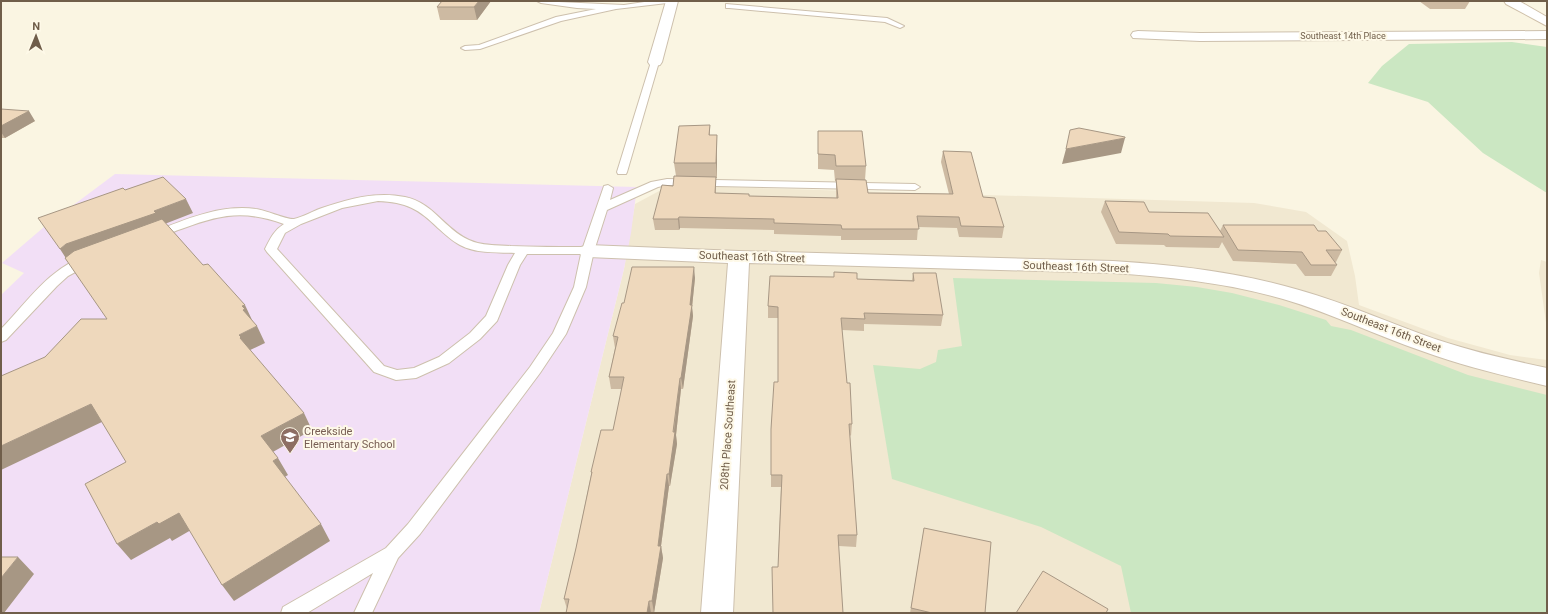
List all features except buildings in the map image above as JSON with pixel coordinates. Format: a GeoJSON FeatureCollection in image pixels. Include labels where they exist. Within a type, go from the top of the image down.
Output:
{"type":"FeatureCollection","features":[{"type":"Feature","properties":{"kind":"street"},"geometry":{"type":"LineString","coordinates":[[655,62],[672,1]]}},
{"type":"Feature","properties":{"kind":"street"},"geometry":{"type":"LineString","coordinates":[[1510,1],[1547,22]]}},
{"type":"Feature","properties":{"kind":"street","name":"Southeast 14th Place"},"geometry":{"type":"LineString","coordinates":[[1138,34],[1200,37],[1547,35]]}},
{"type":"Feature","properties":{"kind":"street","name":"Southeast 16th Street"},"geometry":{"type":"LineString","coordinates":[[588,251],[739,257],[1113,267],[1202,275],[1272,290],[1314,301],[1428,345],[1482,362],[1547,377]]}},
{"type":"Feature","properties":{"kind":"street","name":"208th Place Southeast"},"geometry":{"type":"LineString","coordinates":[[717,613],[739,257]]}},
{"type":"Feature","properties":{"kind":"lane"},"geometry":{"type":"LineString","coordinates":[[537,3],[624,7],[667,1]]}},
{"type":"Feature","properties":{"kind":"lane"},"geometry":{"type":"LineString","coordinates":[[729,6],[887,20],[900,26]]}},
{"type":"Feature","properties":{"kind":"lane"},"geometry":{"type":"LineString","coordinates":[[465,48],[480,47],[497,42],[540,21],[559,19],[615,7]]}},
{"type":"Feature","properties":{"kind":"lane"},"geometry":{"type":"LineString","coordinates":[[622,172],[655,62]]}},
{"type":"Feature","properties":{"kind":"lane"},"geometry":{"type":"LineString","coordinates":[[602,208],[655,184],[667,182],[915,187]]}},
{"type":"Feature","properties":{"kind":"lane"},"geometry":{"type":"LineString","coordinates":[[363,613],[392,553],[414,529],[535,370],[559,334],[580,286],[588,251],[608,188]]}},
{"type":"Feature","properties":{"kind":"lane"},"geometry":{"type":"LineString","coordinates":[[523,250],[514,265],[492,318],[475,336],[437,363],[416,373],[396,375],[379,369],[271,250],[276,237],[282,230],[294,224],[334,207],[358,200],[387,198],[403,200],[418,206],[461,240],[470,245],[488,248],[523,250],[588,251]]}},
{"type":"Feature","properties":{"kind":"lane"},"geometry":{"type":"LineString","coordinates":[[142,241],[185,224],[225,213],[256,212],[294,224]]}},
{"type":"Feature","properties":{"kind":"lane"},"geometry":{"type":"LineString","coordinates":[[1,337],[46,289],[80,263],[100,256]]}},
{"type":"Feature","properties":{"kind":"lane"},"geometry":{"type":"LineString","coordinates":[[290,613],[392,553]]}},
{"type":"Feature","properties":{"kind":"shaded area","name":"Creekside Elementary School"},"geometry":{"type":"Polygon","coordinates":[[[115,174],[637,187],[631,233],[624,269],[539,613],[1,613],[1,295],[24,273],[2,263],[44,227],[115,174]]]}},
{"type":"Feature","properties":{"kind":"shaded area"},"geometry":{"type":"Polygon","coordinates":[[[689,186],[1254,203],[1306,212],[1347,241],[1355,276],[1359,305],[1448,338],[1510,355],[1547,360],[1547,613],[539,613],[624,269],[635,204],[661,190],[689,186]]]}},
{"type":"Feature","properties":{"kind":"shaded area"},"geometry":{"type":"Polygon","coordinates":[[[1541,260],[1547,262],[1547,330],[1539,273],[1541,260]]]}},
{"type":"Feature","properties":{"kind":"green space"},"geometry":{"type":"Polygon","coordinates":[[[1512,42],[1547,47],[1547,193],[1483,153],[1428,102],[1368,83],[1382,66],[1409,44],[1512,42]]]}},
{"type":"Feature","properties":{"kind":"green space"},"geometry":{"type":"Polygon","coordinates":[[[953,278],[1156,283],[1197,287],[1232,293],[1279,305],[1326,320],[1331,326],[1351,330],[1468,375],[1547,395],[1547,613],[1131,613],[1121,566],[1041,527],[892,479],[873,365],[920,369],[936,362],[938,350],[962,346],[953,278]]]}},
{"type":"Feature","properties":{"kind":"place","name":"Creekside Elementary School"},"geometry":{"type":"Point","coordinates":[290,454]}}]}
